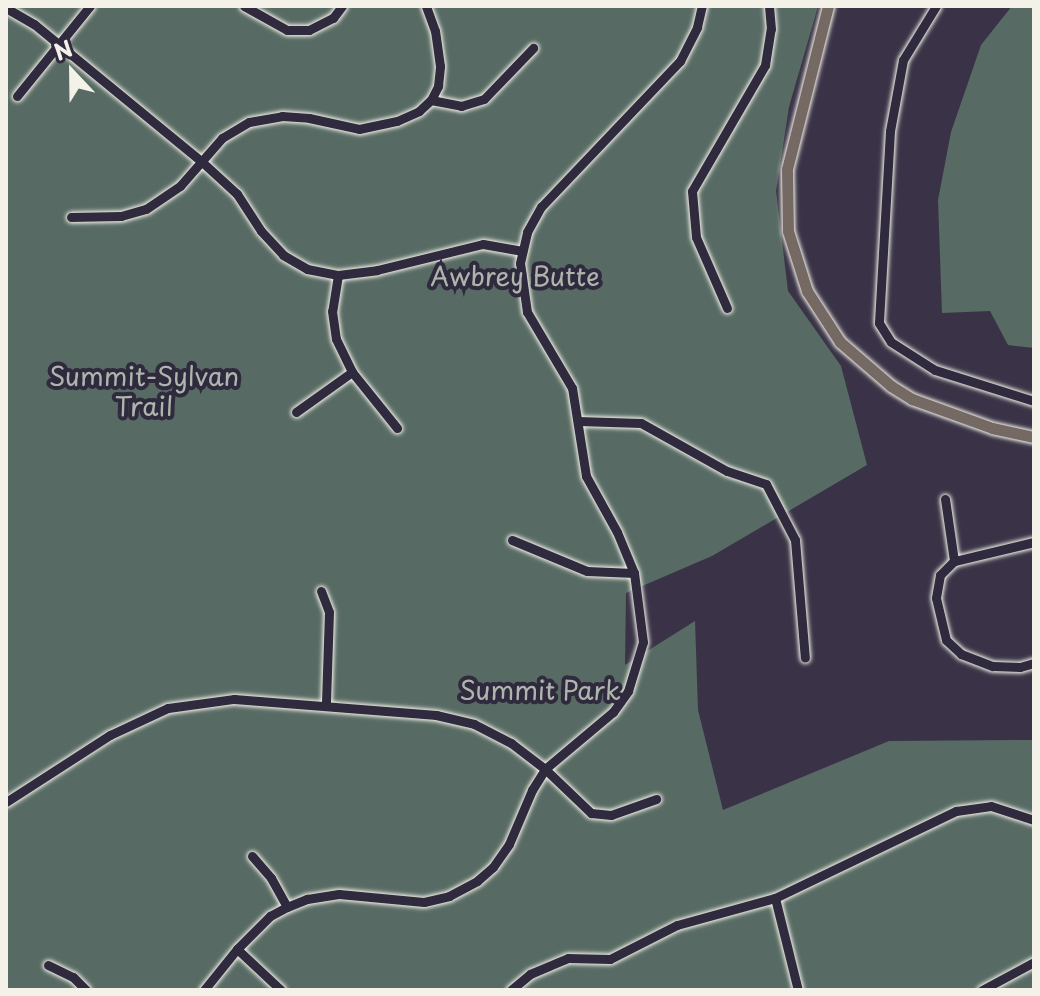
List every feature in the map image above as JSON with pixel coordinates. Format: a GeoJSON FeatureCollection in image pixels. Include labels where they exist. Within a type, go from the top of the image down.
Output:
{"type":"FeatureCollection","features":[{"type":"Feature","properties":{"kind":"main road"},"geometry":{"type":"LineString","coordinates":[[828,6],[787,169],[788,231],[807,291],[840,342],[891,386],[912,399],[992,428],[1034,437]]}},
{"type":"Feature","properties":{"kind":"street"},"geometry":{"type":"LineString","coordinates":[[17,96],[90,6]]}},
{"type":"Feature","properties":{"kind":"street"},"geometry":{"type":"LineString","coordinates":[[244,6],[287,30],[309,30],[333,18],[342,6]]}},
{"type":"Feature","properties":{"kind":"street"},"geometry":{"type":"LineString","coordinates":[[71,217],[121,216],[146,209],[180,186],[222,138],[249,122],[282,116],[309,118],[359,129],[397,121],[431,100],[438,86],[440,66],[435,31],[426,6]]}},
{"type":"Feature","properties":{"kind":"street"},"geometry":{"type":"LineString","coordinates":[[204,990],[237,949],[270,916],[287,907],[307,899],[339,894],[424,902],[462,890],[485,874],[500,857],[545,769],[613,712],[628,691],[643,642],[634,573],[628,553],[586,476],[572,388],[527,312],[519,274],[522,251],[541,207],[680,61],[697,27],[702,6]]}},
{"type":"Feature","properties":{"kind":"street"},"geometry":{"type":"LineString","coordinates":[[727,308],[714,272],[696,237],[692,191],[765,65],[771,29],[769,6]]}},
{"type":"Feature","properties":{"kind":"street"},"geometry":{"type":"LineString","coordinates":[[936,6],[903,60],[890,131],[879,323],[883,333],[903,352],[935,370],[1034,401]]}},
{"type":"Feature","properties":{"kind":"street"},"geometry":{"type":"LineString","coordinates":[[6,8],[59,45],[201,161],[237,194],[261,231],[283,255],[307,269],[338,275],[416,262],[471,245],[522,251]]}},
{"type":"Feature","properties":{"kind":"street"},"geometry":{"type":"LineString","coordinates":[[431,100],[461,106],[484,99],[533,48]]}},
{"type":"Feature","properties":{"kind":"street"},"geometry":{"type":"LineString","coordinates":[[338,275],[332,311],[336,339],[352,372],[397,428]]}},
{"type":"Feature","properties":{"kind":"street"},"geometry":{"type":"LineString","coordinates":[[296,412],[352,372]]}},
{"type":"Feature","properties":{"kind":"street"},"geometry":{"type":"LineString","coordinates":[[578,421],[641,423],[727,471],[766,484],[795,540],[805,658]]}},
{"type":"Feature","properties":{"kind":"street"},"geometry":{"type":"LineString","coordinates":[[945,499],[954,561]]}},
{"type":"Feature","properties":{"kind":"street"},"geometry":{"type":"LineString","coordinates":[[512,540],[587,571],[634,573]]}},
{"type":"Feature","properties":{"kind":"street"},"geometry":{"type":"LineString","coordinates":[[1034,542],[954,561],[944,569],[936,586],[946,640],[961,654],[993,666],[1020,667],[1034,663]]}},
{"type":"Feature","properties":{"kind":"street"},"geometry":{"type":"LineString","coordinates":[[321,591],[329,612],[326,704]]}},
{"type":"Feature","properties":{"kind":"street"},"geometry":{"type":"LineString","coordinates":[[6,802],[110,735],[168,708],[234,699],[406,710],[474,724],[511,743],[545,769],[591,813],[611,815],[656,799]]}},
{"type":"Feature","properties":{"kind":"street"},"geometry":{"type":"LineString","coordinates":[[511,990],[530,974],[568,958],[610,959],[677,925],[775,898],[956,811],[991,806],[1034,820]]}},
{"type":"Feature","properties":{"kind":"street"},"geometry":{"type":"LineString","coordinates":[[252,856],[271,878],[287,907]]}},
{"type":"Feature","properties":{"kind":"street"},"geometry":{"type":"LineString","coordinates":[[775,898],[798,990]]}},
{"type":"Feature","properties":{"kind":"street"},"geometry":{"type":"LineString","coordinates":[[237,949],[281,990]]}},
{"type":"Feature","properties":{"kind":"street"},"geometry":{"type":"LineString","coordinates":[[982,990],[1034,962]]}},
{"type":"Feature","properties":{"kind":"street"},"geometry":{"type":"LineString","coordinates":[[48,965],[73,977],[86,990]]}},
{"type":"Feature","properties":{"kind":"green space"},"geometry":{"type":"Polygon","coordinates":[[[6,6],[818,6],[789,107],[776,191],[788,291],[841,366],[867,465],[712,556],[626,593],[625,665],[695,621],[698,710],[723,810],[889,741],[1034,740],[1034,990],[6,990],[6,6]]]}},
{"type":"Feature","properties":{"kind":"green space"},"geometry":{"type":"Polygon","coordinates":[[[1012,6],[1034,6],[1034,348],[1008,345],[990,311],[942,313],[938,200],[951,132],[981,45],[1012,6]]]}},
{"type":"Feature","properties":{"kind":"park label","name":"Awbrey Butte"},"geometry":{"type":"Point","coordinates":[515,276]}},
{"type":"Feature","properties":{"kind":"park label","name":"Summit-Sylvan Trail"},"geometry":{"type":"Point","coordinates":[144,391]}},
{"type":"Feature","properties":{"kind":"park label","name":"Summit Park"},"geometry":{"type":"Point","coordinates":[540,690]}}]}
